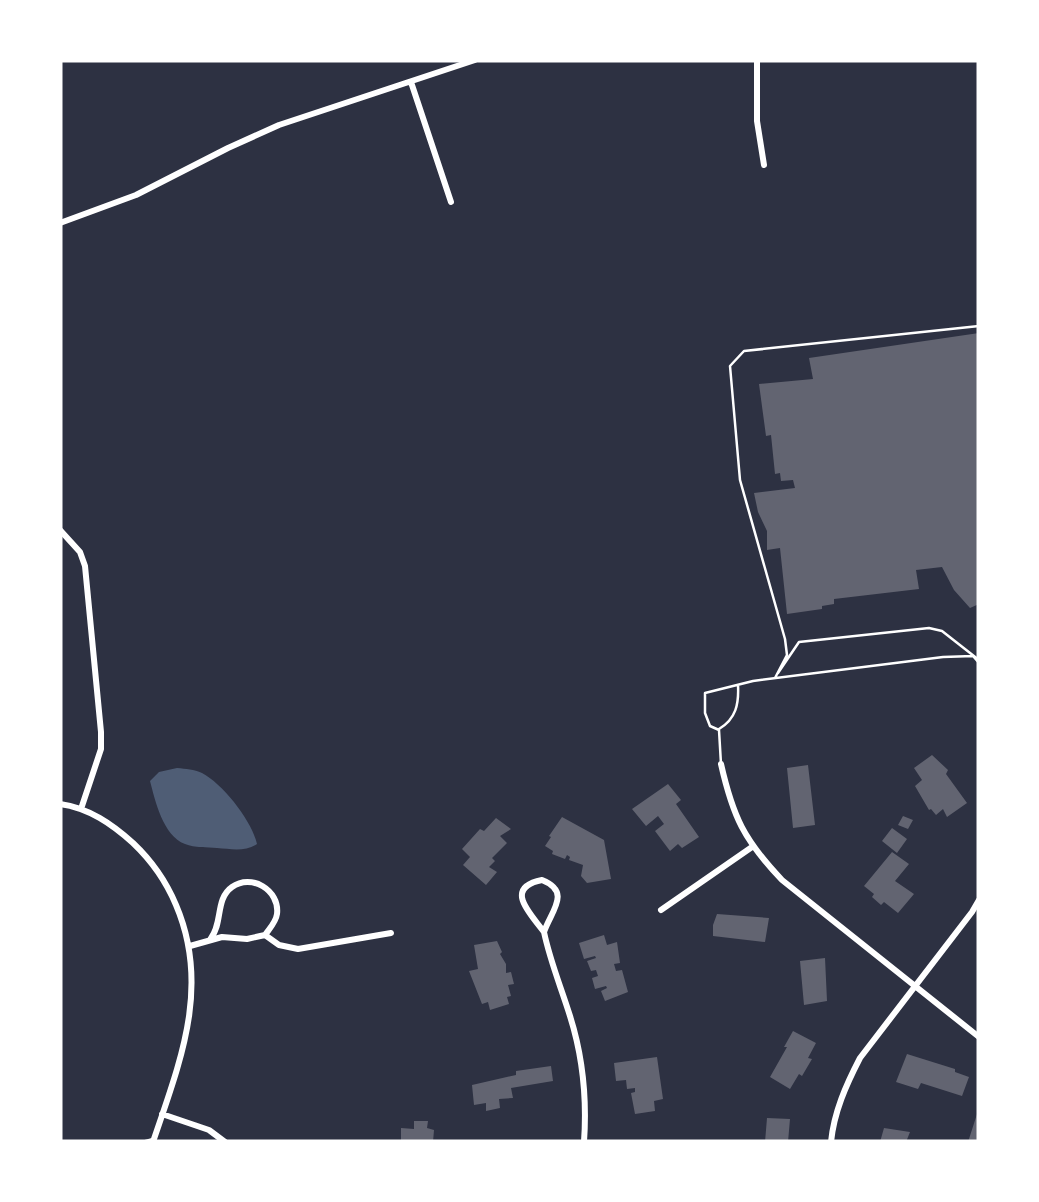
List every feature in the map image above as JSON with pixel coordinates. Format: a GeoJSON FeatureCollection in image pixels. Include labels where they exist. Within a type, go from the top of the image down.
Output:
{"type":"FeatureCollection","features":[{"type":"Feature","properties":{"kind":"street"},"geometry":{"type":"LineString","coordinates":[[60,223],[136,195],[280,125],[475,60]]}},
{"type":"Feature","properties":{"kind":"street"},"geometry":{"type":"LineString","coordinates":[[758,60],[757,122],[764,165]]}},
{"type":"Feature","properties":{"kind":"street"},"geometry":{"type":"LineString","coordinates":[[410,82],[451,202]]}},
{"type":"Feature","properties":{"kind":"street"},"geometry":{"type":"LineString","coordinates":[[60,530],[80,552],[85,566],[101,732],[100,749],[81,809]]}},
{"type":"Feature","properties":{"kind":"street"},"geometry":{"type":"LineString","coordinates":[[721,764],[733,811],[752,846],[782,880],[979,1037]]}},
{"type":"Feature","properties":{"kind":"street"},"geometry":{"type":"LineString","coordinates":[[60,804],[81,809],[116,828],[143,852],[158,870],[182,919],[190,946],[190,1020],[154,1140]]}},
{"type":"Feature","properties":{"kind":"street"},"geometry":{"type":"LineString","coordinates":[[661,910],[752,846]]}},
{"type":"Feature","properties":{"kind":"street"},"geometry":{"type":"LineString","coordinates":[[544,932],[558,896],[556,888],[542,880],[526,886],[522,902],[544,932],[580,1051],[586,1115],[584,1142]]}},
{"type":"Feature","properties":{"kind":"street"},"geometry":{"type":"LineString","coordinates":[[190,946],[222,937],[247,939],[265,935],[277,917],[275,898],[260,884],[240,883],[224,894],[215,934],[206,941]]}},
{"type":"Feature","properties":{"kind":"street"},"geometry":{"type":"LineString","coordinates":[[831,1142],[837,1110],[860,1058],[979,900]]}},
{"type":"Feature","properties":{"kind":"street"},"geometry":{"type":"LineString","coordinates":[[265,935],[279,945],[298,949],[391,934]]}},
{"type":"Feature","properties":{"kind":"street"},"geometry":{"type":"LineString","coordinates":[[162,1114],[209,1130],[226,1142]]}},
{"type":"Feature","properties":{"kind":"lane"},"geometry":{"type":"LineString","coordinates":[[774,678],[786,655],[784,639],[740,480],[730,366],[744,351],[979,326]]}},
{"type":"Feature","properties":{"kind":"lane"},"geometry":{"type":"LineString","coordinates":[[774,678],[799,642],[929,628],[942,631],[979,662]]}},
{"type":"Feature","properties":{"kind":"lane"},"geometry":{"type":"LineString","coordinates":[[719,730],[710,726],[704,693],[774,678],[944,656],[973,656]]}},
{"type":"Feature","properties":{"kind":"lane"},"geometry":{"type":"LineString","coordinates":[[719,730],[730,723],[739,704],[738,684]]}},
{"type":"Feature","properties":{"kind":"lane"},"geometry":{"type":"LineString","coordinates":[[719,730],[721,764]]}},
{"type":"Feature","properties":{"kind":"lane"},"geometry":{"type":"LineString","coordinates":[[142,1142],[154,1140]]}},
{"type":"Feature","properties":{"kind":"water"},"geometry":{"type":"Polygon","coordinates":[[[177,768],[199,772],[219,785],[243,814],[257,844],[233,849],[193,846],[177,840],[161,817],[150,781],[159,772],[177,768]]]}},
{"type":"Feature","properties":{"kind":"building"},"geometry":{"type":"Polygon","coordinates":[[[979,333],[979,604],[970,608],[954,590],[942,567],[916,570],[919,589],[834,599],[834,604],[822,609],[787,614],[780,548],[767,550],[767,531],[754,493],[795,488],[793,480],[781,481],[780,473],[775,474],[759,384],[813,379],[809,358],[979,333]]]}},
{"type":"Feature","properties":{"kind":"building"},"geometry":{"type":"Polygon","coordinates":[[[932,755],[948,770],[946,774],[967,803],[947,817],[943,809],[936,815],[929,810],[915,786],[922,780],[914,768],[932,755]]]}},
{"type":"Feature","properties":{"kind":"building"},"geometry":{"type":"Polygon","coordinates":[[[808,765],[815,825],[793,828],[787,768],[808,765]]]}},
{"type":"Feature","properties":{"kind":"building"},"geometry":{"type":"Polygon","coordinates":[[[668,784],[681,800],[676,804],[699,837],[670,851],[655,831],[664,824],[658,816],[646,826],[632,809],[668,784]]]}},
{"type":"Feature","properties":{"kind":"building"},"geometry":{"type":"Polygon","coordinates":[[[903,816],[913,820],[908,829],[898,825],[903,816]]]}},
{"type":"Feature","properties":{"kind":"building"},"geometry":{"type":"Polygon","coordinates":[[[562,817],[604,840],[611,879],[587,883],[581,876],[583,865],[569,860],[567,855],[565,859],[552,854],[545,846],[562,817]]]}},
{"type":"Feature","properties":{"kind":"building"},"geometry":{"type":"Polygon","coordinates":[[[496,818],[511,829],[500,836],[507,843],[492,858],[495,861],[489,867],[497,872],[486,885],[463,865],[470,857],[462,849],[496,818]]]}},
{"type":"Feature","properties":{"kind":"building"},"geometry":{"type":"Polygon","coordinates":[[[892,828],[907,839],[897,853],[882,841],[892,828]]]}},
{"type":"Feature","properties":{"kind":"building"},"geometry":{"type":"Polygon","coordinates":[[[892,852],[909,864],[895,881],[914,894],[898,913],[884,902],[881,905],[864,886],[892,852]]]}},
{"type":"Feature","properties":{"kind":"building"},"geometry":{"type":"Polygon","coordinates":[[[717,914],[769,918],[765,942],[713,936],[717,914]]]}},
{"type":"Feature","properties":{"kind":"building"},"geometry":{"type":"Polygon","coordinates":[[[604,935],[607,945],[617,942],[620,963],[614,964],[616,971],[622,970],[628,992],[605,1001],[601,991],[607,988],[595,989],[592,978],[598,976],[587,961],[596,958],[584,959],[579,943],[604,935]]]}},
{"type":"Feature","properties":{"kind":"building"},"geometry":{"type":"Polygon","coordinates":[[[497,941],[506,973],[511,972],[514,984],[508,985],[509,1004],[490,1010],[488,1002],[482,1004],[469,971],[478,969],[474,945],[497,941]]]}},
{"type":"Feature","properties":{"kind":"building"},"geometry":{"type":"Polygon","coordinates":[[[825,958],[827,1001],[804,1005],[800,961],[825,958]]]}},
{"type":"Feature","properties":{"kind":"building"},"geometry":{"type":"Polygon","coordinates":[[[793,1031],[816,1043],[808,1058],[812,1059],[790,1089],[770,1077],[793,1031]]]}},
{"type":"Feature","properties":{"kind":"building"},"geometry":{"type":"Polygon","coordinates":[[[907,1054],[969,1077],[962,1096],[921,1083],[918,1089],[896,1082],[907,1054]]]}},
{"type":"Feature","properties":{"kind":"building"},"geometry":{"type":"Polygon","coordinates":[[[657,1057],[663,1099],[654,1101],[655,1111],[635,1114],[631,1093],[635,1088],[627,1089],[626,1080],[616,1081],[614,1063],[657,1057]]]}},
{"type":"Feature","properties":{"kind":"building"},"geometry":{"type":"Polygon","coordinates":[[[551,1066],[553,1081],[511,1088],[513,1098],[499,1099],[500,1108],[486,1111],[486,1103],[474,1105],[472,1085],[516,1075],[516,1071],[551,1066]]]}},
{"type":"Feature","properties":{"kind":"building"},"geometry":{"type":"Polygon","coordinates":[[[978,1111],[979,1142],[968,1142],[978,1111]]]}},
{"type":"Feature","properties":{"kind":"building"},"geometry":{"type":"Polygon","coordinates":[[[767,1118],[790,1119],[788,1142],[765,1142],[767,1118]]]}},
{"type":"Feature","properties":{"kind":"building"},"geometry":{"type":"Polygon","coordinates":[[[414,1121],[428,1121],[427,1128],[434,1130],[433,1142],[401,1142],[401,1128],[414,1129],[414,1121]]]}},
{"type":"Feature","properties":{"kind":"building"},"geometry":{"type":"Polygon","coordinates":[[[884,1128],[910,1132],[906,1142],[880,1142],[884,1128]]]}}]}
